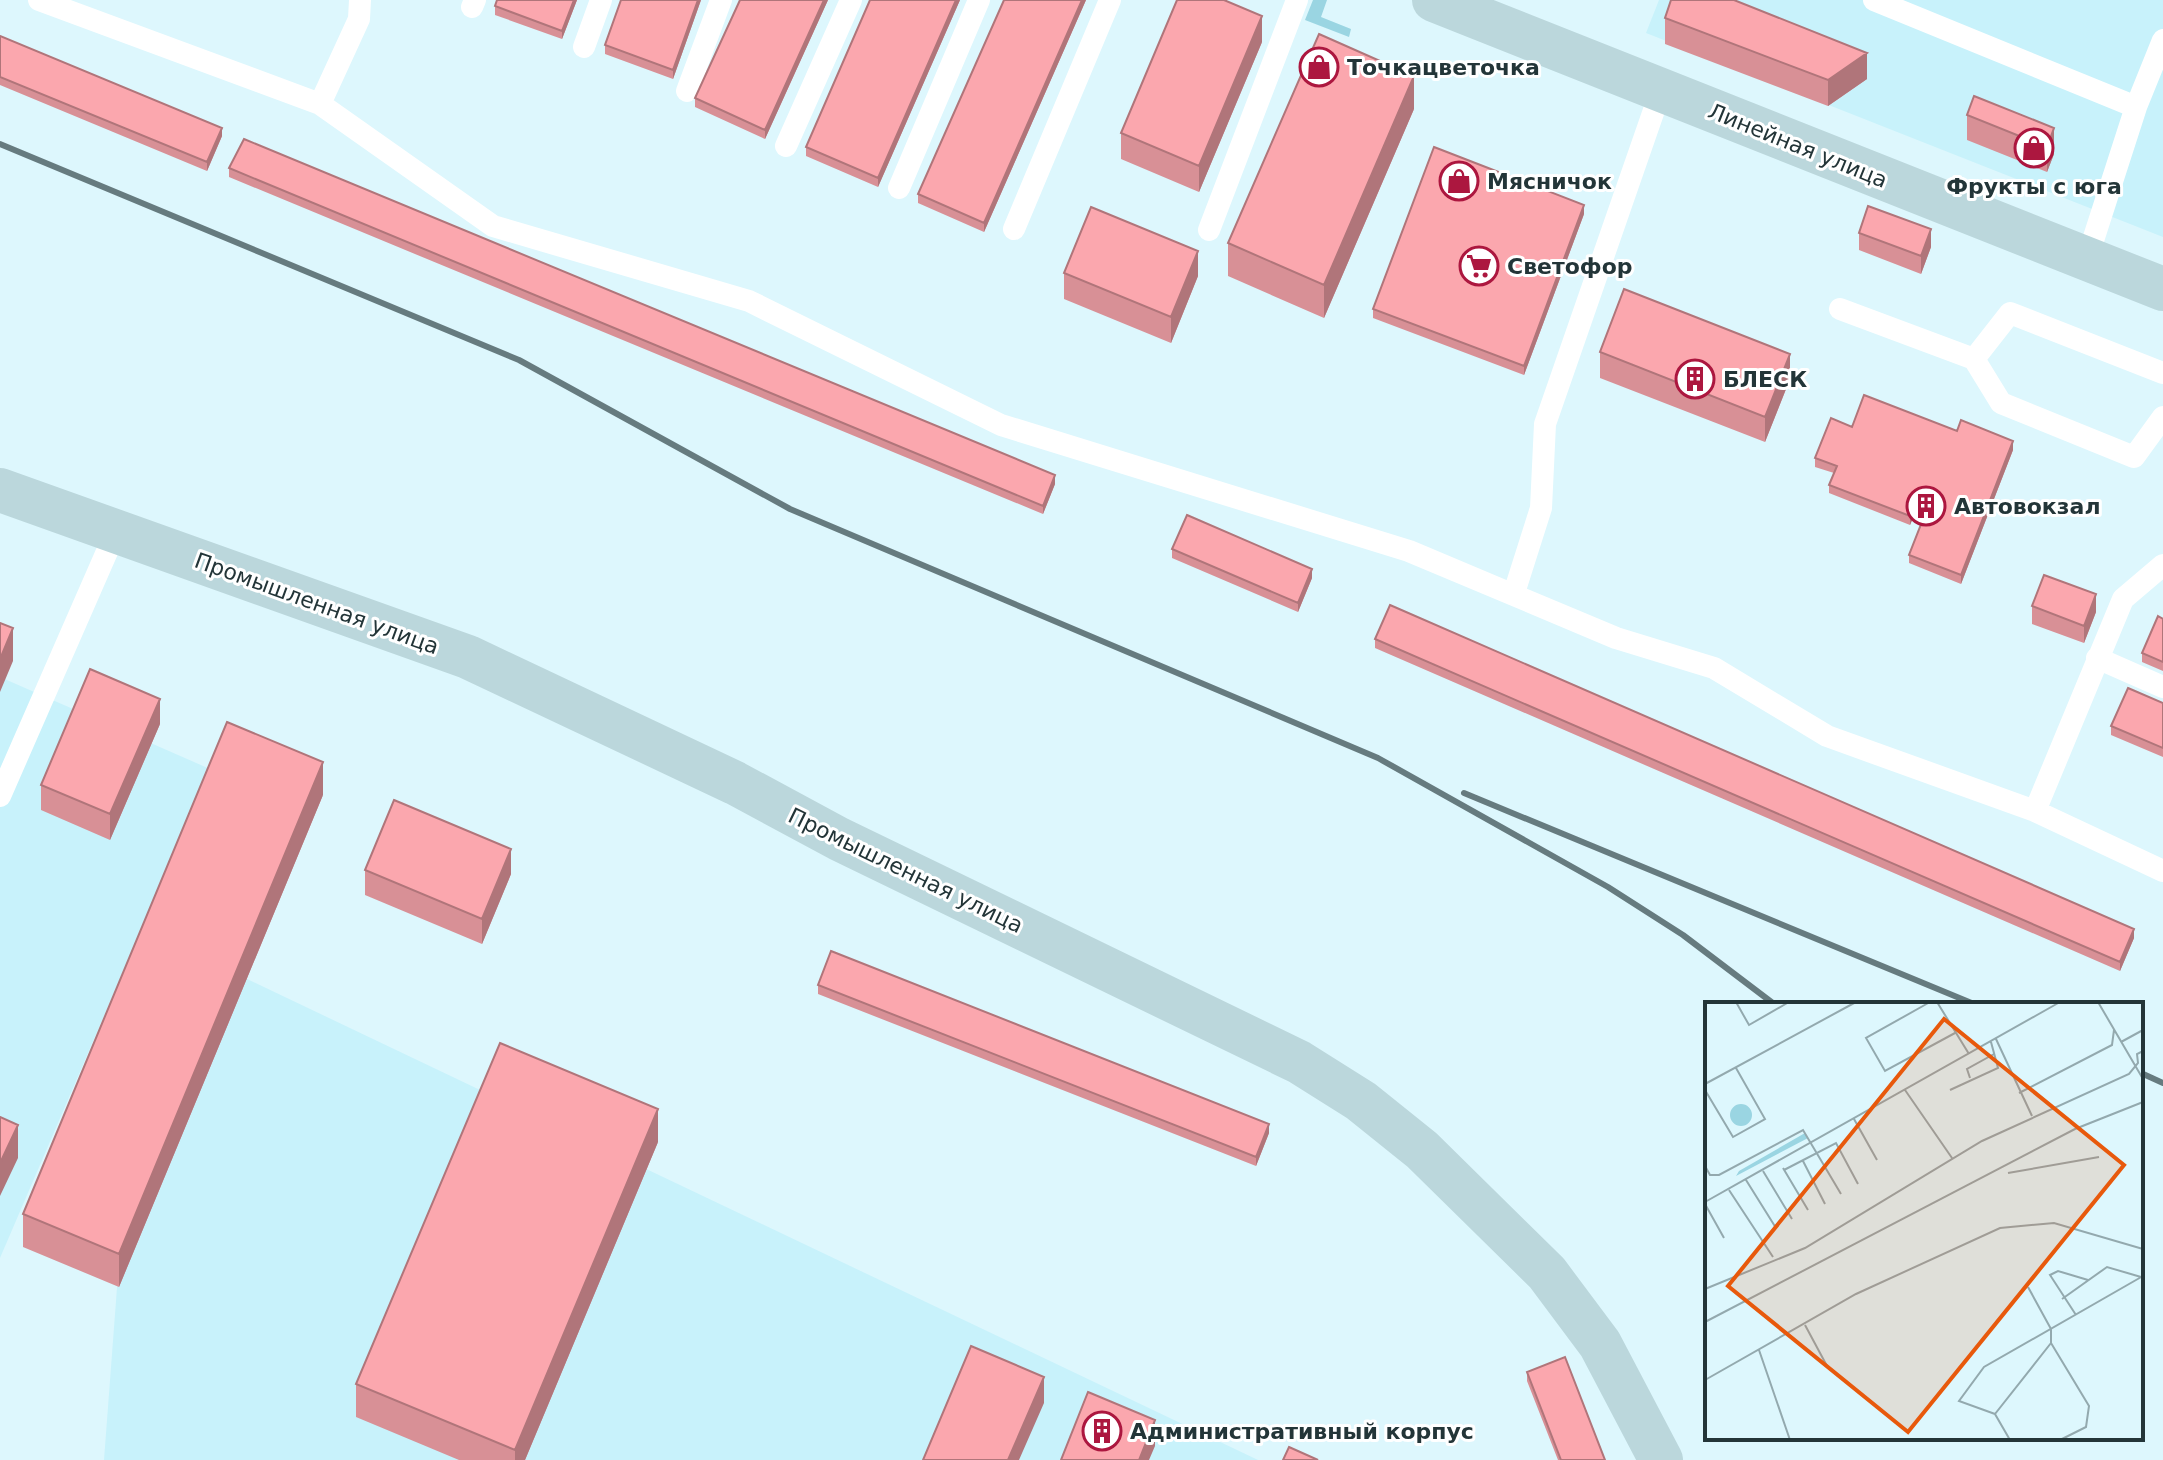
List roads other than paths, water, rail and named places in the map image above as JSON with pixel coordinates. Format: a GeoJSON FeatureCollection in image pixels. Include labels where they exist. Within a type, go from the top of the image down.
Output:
{"type":"FeatureCollection","features":[{"type":"Feature","properties":{"kind":"street","name":"Линейная улица"},"geometry":{"type":"LineString","coordinates":[[1434,0],[2163,289]]}},
{"type":"Feature","properties":{"kind":"street","name":"Промышленная улица"},"geometry":{"type":"LineString","coordinates":[[0,490],[468,657],[735,783],[839,839],[1299,1062],[1361,1101],[1422,1150],[1547,1273],[1600,1344],[1661,1460]]}},
{"type":"Feature","properties":{"kind":"lane"},"geometry":{"type":"LineString","coordinates":[[39,0],[320,104],[493,226],[749,301],[1001,425],[1409,551],[1616,638],[1714,668],[1827,736],[2035,811],[2163,871]]}},
{"type":"Feature","properties":{"kind":"lane"},"geometry":{"type":"LineString","coordinates":[[320,104],[359,19],[360,0]]}},
{"type":"Feature","properties":{"kind":"lane"},"geometry":{"type":"LineString","coordinates":[[584,47],[601,0]]}},
{"type":"Feature","properties":{"kind":"lane"},"geometry":{"type":"LineString","coordinates":[[687,91],[721,0]]}},
{"type":"Feature","properties":{"kind":"lane"},"geometry":{"type":"LineString","coordinates":[[786,146],[851,0]]}},
{"type":"Feature","properties":{"kind":"lane"},"geometry":{"type":"LineString","coordinates":[[899,188],[979,0]]}},
{"type":"Feature","properties":{"kind":"lane"},"geometry":{"type":"LineString","coordinates":[[1014,229],[1110,0]]}},
{"type":"Feature","properties":{"kind":"lane"},"geometry":{"type":"LineString","coordinates":[[1209,230],[1297,0]]}},
{"type":"Feature","properties":{"kind":"lane"},"geometry":{"type":"LineString","coordinates":[[1874,0],[2136,107]]}},
{"type":"Feature","properties":{"kind":"lane"},"geometry":{"type":"LineString","coordinates":[[2087,259],[2136,107],[2163,40]]}},
{"type":"Feature","properties":{"kind":"lane"},"geometry":{"type":"LineString","coordinates":[[1514,593],[1541,508],[1545,424],[1661,90]]}},
{"type":"Feature","properties":{"kind":"lane"},"geometry":{"type":"LineString","coordinates":[[1840,309],[1974,359],[2001,403],[2134,457],[2163,417]]}},
{"type":"Feature","properties":{"kind":"lane"},"geometry":{"type":"LineString","coordinates":[[1974,359],[2010,313],[2163,373]]}},
{"type":"Feature","properties":{"kind":"lane"},"geometry":{"type":"LineString","coordinates":[[0,796],[116,531]]}},
{"type":"Feature","properties":{"kind":"lane"},"geometry":{"type":"LineString","coordinates":[[2035,811],[2123,599],[2163,565]]}},
{"type":"Feature","properties":{"kind":"lane"},"geometry":{"type":"LineString","coordinates":[[2097,658],[2163,687]]}},
{"type":"Feature","properties":{"kind":"railway"},"geometry":{"type":"LineString","coordinates":[[0,144],[519,360],[790,509],[1378,758],[1608,887],[1683,935],[1771,1002]]}},
{"type":"Feature","properties":{"kind":"railway"},"geometry":{"type":"LineString","coordinates":[[1464,793],[1969,1002]]}},
{"type":"Feature","properties":{"kind":"railway"},"geometry":{"type":"LineString","coordinates":[[2143,1074],[2163,1083]]}},
{"type":"Feature","properties":{"kind":"place","name":"Точкацветочка"},"geometry":{"type":"Point","coordinates":[1319,67]}},
{"type":"Feature","properties":{"kind":"place","name":"Фрукты с юга"},"geometry":{"type":"Point","coordinates":[2034,148]}},
{"type":"Feature","properties":{"kind":"place","name":"Мясничок"},"geometry":{"type":"Point","coordinates":[1459,181]}},
{"type":"Feature","properties":{"kind":"place","name":"Светофор"},"geometry":{"type":"Point","coordinates":[1479,266]}},
{"type":"Feature","properties":{"kind":"place","name":"БЛЕСК"},"geometry":{"type":"Point","coordinates":[1695,379]}},
{"type":"Feature","properties":{"kind":"place","name":"Автовокзал"},"geometry":{"type":"Point","coordinates":[1926,506]}},
{"type":"Feature","properties":{"kind":"place","name":"Административный корпус"},"geometry":{"type":"Point","coordinates":[1102,1431]}}]}
